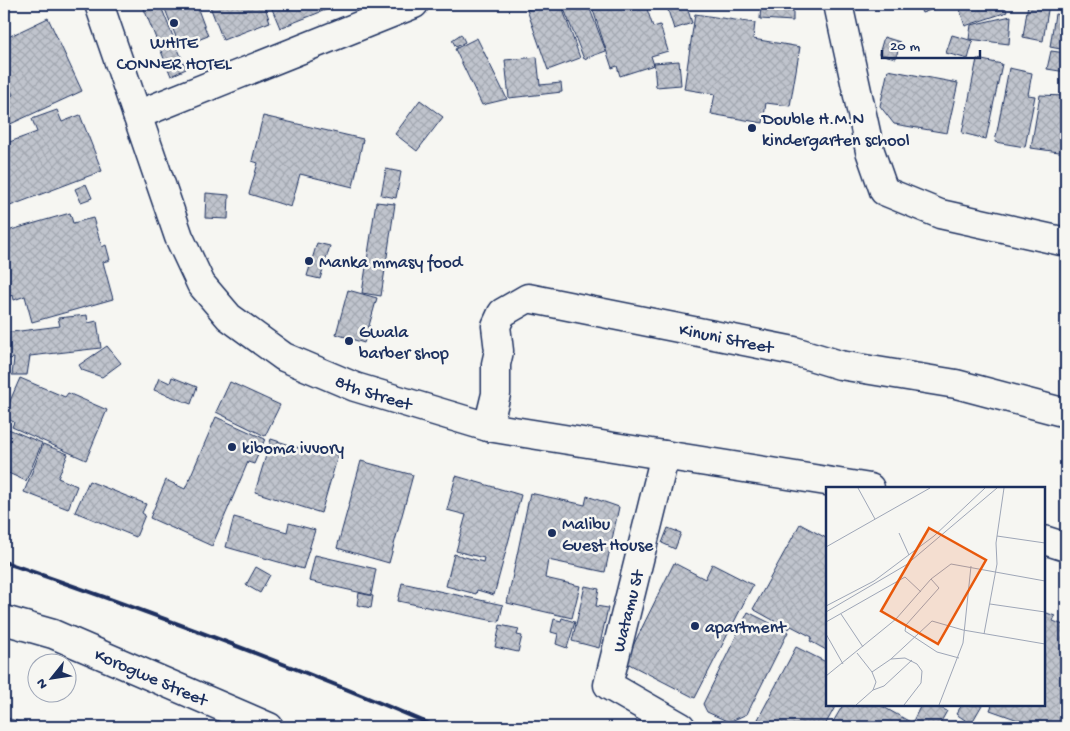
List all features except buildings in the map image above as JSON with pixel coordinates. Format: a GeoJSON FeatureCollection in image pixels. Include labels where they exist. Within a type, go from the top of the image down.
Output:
{"type":"FeatureCollection","features":[{"type":"Feature","properties":{"kind":"street","name":"8th Street"},"geometry":{"type":"LineString","coordinates":[[99,4],[179,238],[202,284],[228,317],[284,357],[355,387],[488,427],[864,487]]}},
{"type":"Feature","properties":{"kind":"street"},"geometry":{"type":"LineString","coordinates":[[137,115],[414,4]]}},
{"type":"Feature","properties":{"kind":"street"},"geometry":{"type":"LineString","coordinates":[[838,4],[870,151],[884,191],[940,214],[1066,242]]}},
{"type":"Feature","properties":{"kind":"street","name":"Kinuni Street"},"geometry":{"type":"LineString","coordinates":[[488,427],[496,394],[496,364],[499,351],[496,326],[502,313],[528,298],[568,308],[759,343],[840,365],[956,384],[1066,413]]}},
{"type":"Feature","properties":{"kind":"street","name":"Watamu St"},"geometry":{"type":"LineString","coordinates":[[665,455],[608,686],[681,727]]}},
{"type":"Feature","properties":{"kind":"street"},"geometry":{"type":"LineString","coordinates":[[1045,540],[1066,547]]}},
{"type":"Feature","properties":{"kind":"street","name":"Korogwe Street"},"geometry":{"type":"LineString","coordinates":[[4,620],[52,634],[269,727]]}},
{"type":"Feature","properties":{"kind":"railway"},"geometry":{"type":"LineString","coordinates":[[4,562],[222,640],[437,727]]}},
{"type":"Feature","properties":{"kind":"place","name":"WHITE CONNER HOTEL"},"geometry":{"type":"Point","coordinates":[174,23]}},
{"type":"Feature","properties":{"kind":"place","name":"Double H.M.N kindergarten school"},"geometry":{"type":"Point","coordinates":[752,128]}},
{"type":"Feature","properties":{"kind":"place","name":"Manka mmasy food"},"geometry":{"type":"Point","coordinates":[309,261]}},
{"type":"Feature","properties":{"kind":"place","name":"Gwala barber shop"},"geometry":{"type":"Point","coordinates":[349,341]}},
{"type":"Feature","properties":{"kind":"place","name":"kiboma ivvory"},"geometry":{"type":"Point","coordinates":[232,447]}},
{"type":"Feature","properties":{"kind":"place","name":"Malibu Guest House"},"geometry":{"type":"Point","coordinates":[552,533]}},
{"type":"Feature","properties":{"kind":"place","name":"apartment"},"geometry":{"type":"Point","coordinates":[695,626]}}]}
